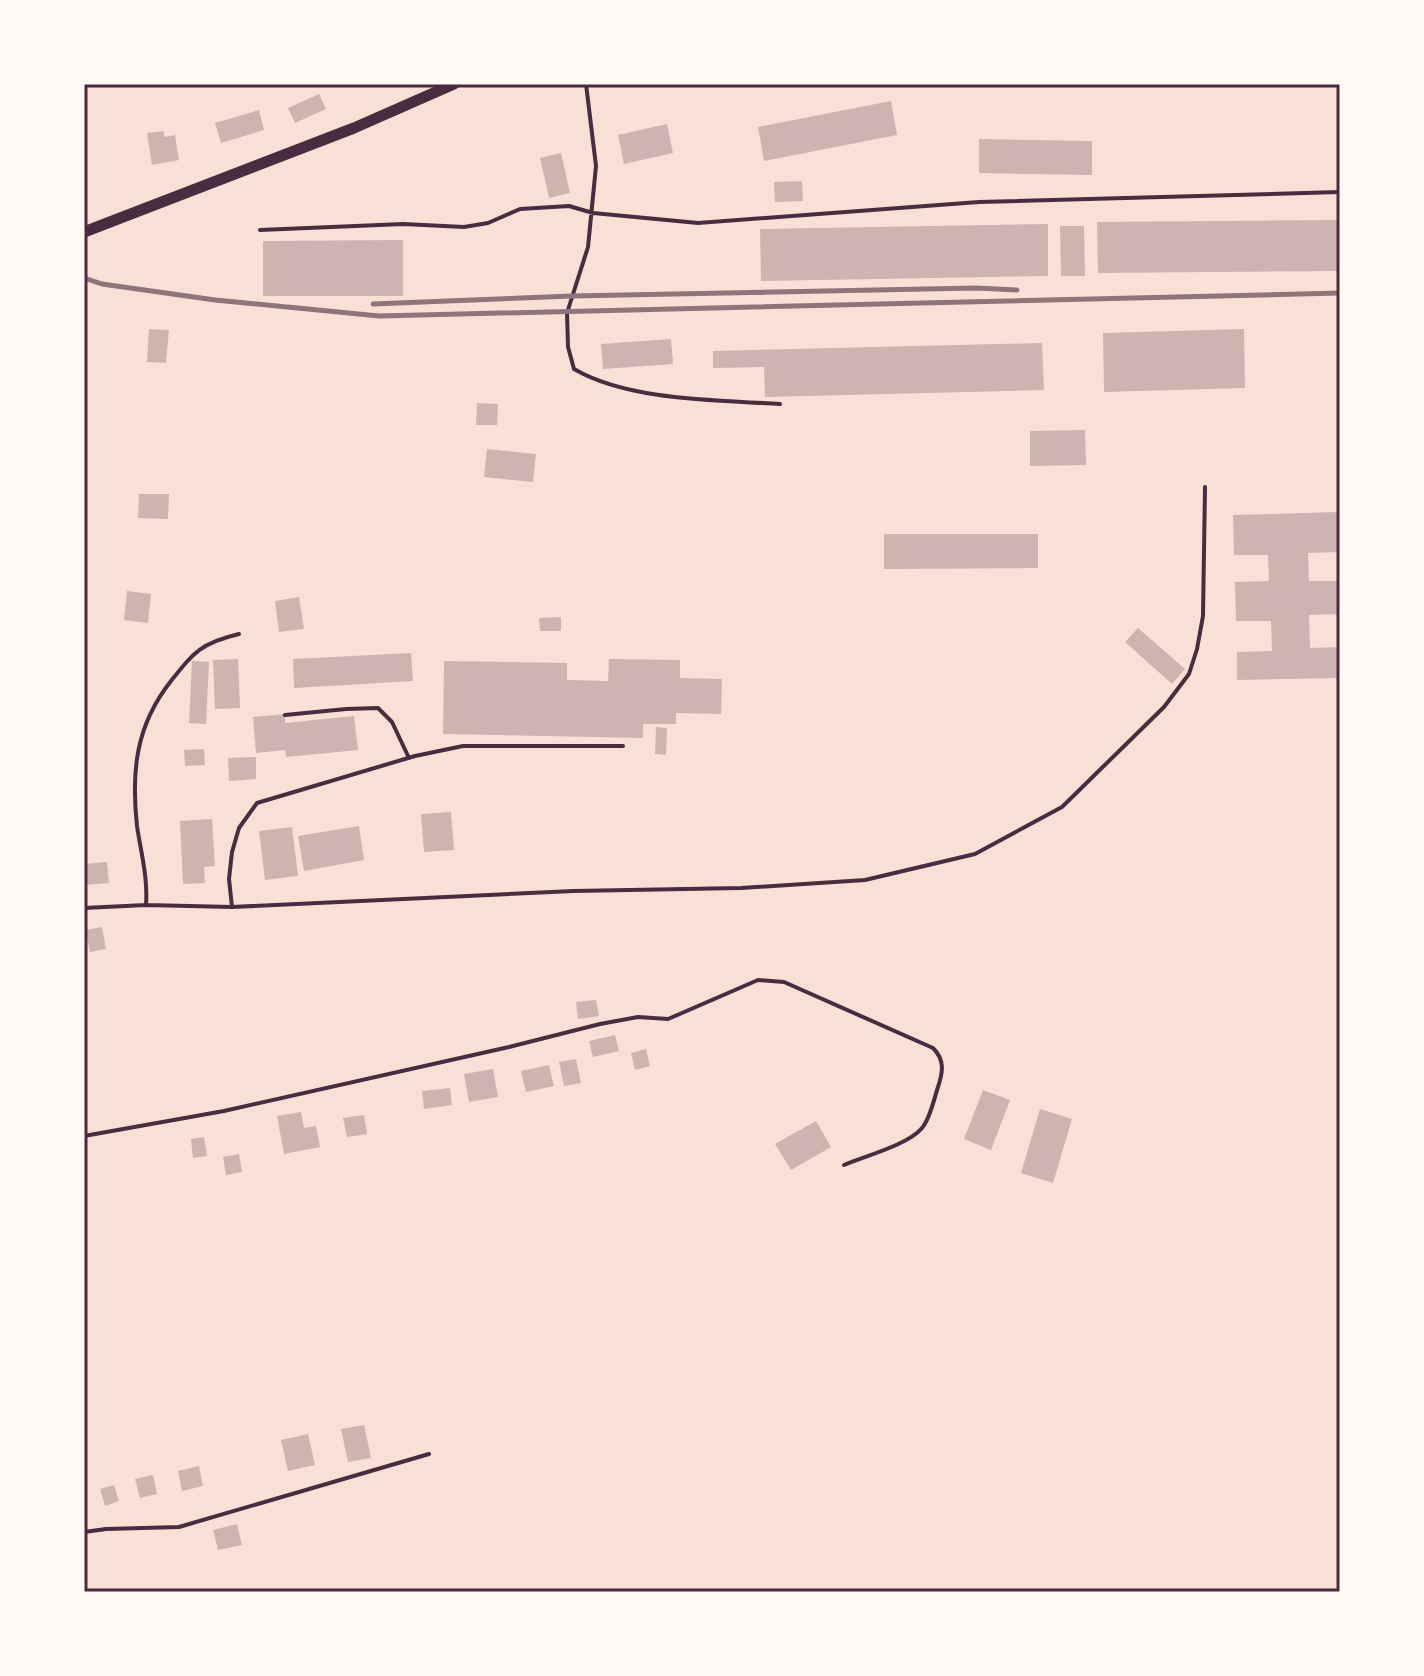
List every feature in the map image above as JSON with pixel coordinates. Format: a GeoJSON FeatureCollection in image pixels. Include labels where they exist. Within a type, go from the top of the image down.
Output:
{"type":"FeatureCollection","features":[{"type":"Feature","properties":{"kind":"street"},"geometry":{"type":"LineString","coordinates":[[84,232],[354,128],[454,84]]}},
{"type":"Feature","properties":{"kind":"lane"},"geometry":{"type":"LineString","coordinates":[[586,84],[596,166],[588,247],[567,313],[568,347],[574,369],[594,381],[678,398],[780,404]]}},
{"type":"Feature","properties":{"kind":"lane"},"geometry":{"type":"LineString","coordinates":[[260,230],[403,224],[464,227],[488,223],[520,209],[569,206],[593,213],[698,223],[979,202],[1340,192]]}},
{"type":"Feature","properties":{"kind":"lane"},"geometry":{"type":"LineString","coordinates":[[84,908],[146,905],[232,907],[573,891],[741,888],[865,880],[975,854],[1062,807],[1164,707],[1183,682],[1193,663],[1203,616],[1205,487]]}},
{"type":"Feature","properties":{"kind":"lane"},"geometry":{"type":"LineString","coordinates":[[146,905],[147,886],[135,782],[135,760],[142,733],[159,695],[194,652],[221,638],[239,634]]}},
{"type":"Feature","properties":{"kind":"lane"},"geometry":{"type":"LineString","coordinates":[[285,715],[378,708],[392,722],[409,758]]}},
{"type":"Feature","properties":{"kind":"lane"},"geometry":{"type":"LineString","coordinates":[[232,907],[229,879],[232,852],[239,828],[257,803],[409,758],[463,746],[623,746]]}},
{"type":"Feature","properties":{"kind":"lane"},"geometry":{"type":"LineString","coordinates":[[84,1136],[224,1111],[600,1024],[638,1017],[668,1019],[758,980],[784,982],[933,1048],[940,1055],[943,1064],[940,1083],[924,1126],[911,1137],[844,1165]]}},
{"type":"Feature","properties":{"kind":"lane"},"geometry":{"type":"LineString","coordinates":[[84,1532],[179,1527],[429,1454]]}},
{"type":"Feature","properties":{"kind":"building"},"geometry":{"type":"Polygon","coordinates":[[[319,94],[326,109],[295,123],[288,108],[319,94]]]}},
{"type":"Feature","properties":{"kind":"building"},"geometry":{"type":"Polygon","coordinates":[[[891,101],[897,135],[764,161],[758,127],[891,101]]]}},
{"type":"Feature","properties":{"kind":"building"},"geometry":{"type":"Polygon","coordinates":[[[259,110],[264,130],[221,143],[215,123],[259,110]]]}},
{"type":"Feature","properties":{"kind":"building"},"geometry":{"type":"Polygon","coordinates":[[[667,124],[673,153],[624,164],[618,135],[667,124]]]}},
{"type":"Feature","properties":{"kind":"building"},"geometry":{"type":"Polygon","coordinates":[[[164,131],[164,137],[175,135],[179,160],[152,165],[147,133],[164,131]]]}},
{"type":"Feature","properties":{"kind":"building"},"geometry":{"type":"Polygon","coordinates":[[[979,139],[1092,141],[1092,175],[979,173],[979,139]]]}},
{"type":"Feature","properties":{"kind":"building"},"geometry":{"type":"Polygon","coordinates":[[[561,153],[570,193],[549,198],[540,158],[561,153]]]}},
{"type":"Feature","properties":{"kind":"building"},"geometry":{"type":"Polygon","coordinates":[[[802,181],[803,201],[775,202],[774,182],[802,181]]]}},
{"type":"Feature","properties":{"kind":"building"},"geometry":{"type":"Polygon","coordinates":[[[1340,220],[1340,271],[1098,273],[1097,222],[1340,220]]]}},
{"type":"Feature","properties":{"kind":"building"},"geometry":{"type":"Polygon","coordinates":[[[1048,224],[1048,276],[761,281],[760,229],[1048,224]]]}},
{"type":"Feature","properties":{"kind":"building"},"geometry":{"type":"Polygon","coordinates":[[[1060,226],[1084,226],[1085,276],[1061,276],[1060,226]]]}},
{"type":"Feature","properties":{"kind":"building"},"geometry":{"type":"Polygon","coordinates":[[[403,240],[403,296],[263,296],[263,241],[403,240]]]}},
{"type":"Feature","properties":{"kind":"building"},"geometry":{"type":"Polygon","coordinates":[[[149,329],[169,330],[166,363],[147,362],[149,329]]]}},
{"type":"Feature","properties":{"kind":"building"},"geometry":{"type":"Polygon","coordinates":[[[1244,329],[1245,388],[1104,392],[1103,333],[1244,329]]]}},
{"type":"Feature","properties":{"kind":"building"},"geometry":{"type":"Polygon","coordinates":[[[671,339],[673,364],[603,369],[601,344],[671,339]]]}},
{"type":"Feature","properties":{"kind":"building"},"geometry":{"type":"Polygon","coordinates":[[[1042,343],[1044,390],[765,397],[764,367],[713,368],[713,351],[1042,343]]]}},
{"type":"Feature","properties":{"kind":"building"},"geometry":{"type":"Polygon","coordinates":[[[477,403],[498,404],[497,425],[476,425],[477,403]]]}},
{"type":"Feature","properties":{"kind":"building"},"geometry":{"type":"Polygon","coordinates":[[[1085,430],[1086,465],[1030,466],[1030,431],[1085,430]]]}},
{"type":"Feature","properties":{"kind":"building"},"geometry":{"type":"Polygon","coordinates":[[[487,449],[536,454],[533,482],[484,477],[487,449]]]}},
{"type":"Feature","properties":{"kind":"building"},"geometry":{"type":"Polygon","coordinates":[[[139,494],[169,494],[168,519],[138,518],[139,494]]]}},
{"type":"Feature","properties":{"kind":"building"},"geometry":{"type":"Polygon","coordinates":[[[1338,512],[1339,552],[1308,553],[1309,581],[1340,581],[1340,614],[1309,615],[1310,648],[1340,647],[1340,678],[1237,680],[1237,652],[1272,651],[1271,621],[1236,621],[1235,582],[1269,581],[1268,555],[1234,555],[1233,515],[1338,512]]]}},
{"type":"Feature","properties":{"kind":"building"},"geometry":{"type":"Polygon","coordinates":[[[884,534],[1038,534],[1038,568],[884,569],[884,534]]]}},
{"type":"Feature","properties":{"kind":"building"},"geometry":{"type":"Polygon","coordinates":[[[127,591],[151,594],[148,623],[124,620],[127,591]]]}},
{"type":"Feature","properties":{"kind":"building"},"geometry":{"type":"Polygon","coordinates":[[[299,597],[304,629],[279,632],[275,601],[299,597]]]}},
{"type":"Feature","properties":{"kind":"building"},"geometry":{"type":"Polygon","coordinates":[[[561,617],[561,631],[540,631],[539,618],[561,617]]]}},
{"type":"Feature","properties":{"kind":"building"},"geometry":{"type":"Polygon","coordinates":[[[1138,628],[1185,669],[1172,684],[1125,642],[1138,628]]]}},
{"type":"Feature","properties":{"kind":"building"},"geometry":{"type":"Polygon","coordinates":[[[411,653],[413,681],[294,688],[293,659],[411,653]]]}},
{"type":"Feature","properties":{"kind":"building"},"geometry":{"type":"Polygon","coordinates":[[[238,659],[240,708],[215,709],[213,660],[238,659]]]}},
{"type":"Feature","properties":{"kind":"building"},"geometry":{"type":"Polygon","coordinates":[[[609,659],[680,660],[680,678],[722,679],[721,714],[676,713],[676,724],[643,724],[643,738],[443,734],[444,661],[567,663],[567,680],[608,681],[609,659]]]}},
{"type":"Feature","properties":{"kind":"building"},"geometry":{"type":"Polygon","coordinates":[[[192,661],[209,662],[206,724],[189,723],[192,661]]]}},
{"type":"Feature","properties":{"kind":"building"},"geometry":{"type":"Polygon","coordinates":[[[285,714],[285,723],[354,716],[358,750],[286,757],[285,750],[256,753],[253,717],[285,714]]]}},
{"type":"Feature","properties":{"kind":"building"},"geometry":{"type":"Polygon","coordinates":[[[656,727],[667,728],[666,755],[655,754],[656,727]]]}},
{"type":"Feature","properties":{"kind":"building"},"geometry":{"type":"Polygon","coordinates":[[[204,749],[205,765],[185,766],[184,750],[204,749]]]}},
{"type":"Feature","properties":{"kind":"building"},"geometry":{"type":"Polygon","coordinates":[[[256,757],[256,779],[229,781],[228,758],[256,757]]]}},
{"type":"Feature","properties":{"kind":"building"},"geometry":{"type":"Polygon","coordinates":[[[451,812],[454,850],[424,852],[421,814],[451,812]]]}},
{"type":"Feature","properties":{"kind":"building"},"geometry":{"type":"Polygon","coordinates":[[[212,819],[215,866],[204,867],[205,883],[183,884],[180,821],[212,819]]]}},
{"type":"Feature","properties":{"kind":"building"},"geometry":{"type":"Polygon","coordinates":[[[359,826],[364,860],[304,871],[298,836],[359,826]]]}},
{"type":"Feature","properties":{"kind":"building"},"geometry":{"type":"Polygon","coordinates":[[[292,827],[298,876],[265,880],[259,831],[292,827]]]}},
{"type":"Feature","properties":{"kind":"building"},"geometry":{"type":"Polygon","coordinates":[[[107,862],[109,883],[84,885],[84,864],[107,862]]]}},
{"type":"Feature","properties":{"kind":"building"},"geometry":{"type":"Polygon","coordinates":[[[102,927],[106,949],[90,952],[86,930],[102,927]]]}},
{"type":"Feature","properties":{"kind":"building"},"geometry":{"type":"Polygon","coordinates":[[[596,1000],[599,1016],[578,1019],[576,1002],[596,1000]]]}},
{"type":"Feature","properties":{"kind":"building"},"geometry":{"type":"Polygon","coordinates":[[[615,1035],[619,1051],[593,1057],[589,1041],[615,1035]]]}},
{"type":"Feature","properties":{"kind":"building"},"geometry":{"type":"Polygon","coordinates":[[[646,1049],[650,1066],[635,1070],[631,1053],[646,1049]]]}},
{"type":"Feature","properties":{"kind":"building"},"geometry":{"type":"Polygon","coordinates":[[[576,1059],[581,1083],[564,1086],[559,1062],[576,1059]]]}},
{"type":"Feature","properties":{"kind":"building"},"geometry":{"type":"Polygon","coordinates":[[[549,1065],[554,1086],[526,1092],[521,1071],[549,1065]]]}},
{"type":"Feature","properties":{"kind":"building"},"geometry":{"type":"Polygon","coordinates":[[[493,1069],[498,1097],[469,1102],[464,1074],[493,1069]]]}},
{"type":"Feature","properties":{"kind":"building"},"geometry":{"type":"Polygon","coordinates":[[[450,1088],[452,1105],[424,1109],[422,1091],[450,1088]]]}},
{"type":"Feature","properties":{"kind":"building"},"geometry":{"type":"Polygon","coordinates":[[[983,1090],[1010,1100],[991,1150],[964,1139],[983,1090]]]}},
{"type":"Feature","properties":{"kind":"building"},"geometry":{"type":"Polygon","coordinates":[[[1040,1109],[1072,1119],[1053,1183],[1021,1173],[1040,1109]]]}},
{"type":"Feature","properties":{"kind":"building"},"geometry":{"type":"Polygon","coordinates":[[[301,1112],[304,1128],[316,1126],[320,1147],[284,1154],[277,1116],[301,1112]]]}},
{"type":"Feature","properties":{"kind":"building"},"geometry":{"type":"Polygon","coordinates":[[[364,1115],[367,1134],[347,1137],[343,1118],[364,1115]]]}},
{"type":"Feature","properties":{"kind":"building"},"geometry":{"type":"Polygon","coordinates":[[[816,1121],[831,1147],[791,1170],[775,1144],[816,1121]]]}},
{"type":"Feature","properties":{"kind":"building"},"geometry":{"type":"Polygon","coordinates":[[[204,1137],[207,1156],[193,1158],[191,1139],[204,1137]]]}},
{"type":"Feature","properties":{"kind":"building"},"geometry":{"type":"Polygon","coordinates":[[[239,1154],[242,1172],[226,1175],[223,1157],[239,1154]]]}},
{"type":"Feature","properties":{"kind":"building"},"geometry":{"type":"Polygon","coordinates":[[[364,1425],[371,1458],[348,1462],[341,1429],[364,1425]]]}},
{"type":"Feature","properties":{"kind":"building"},"geometry":{"type":"Polygon","coordinates":[[[308,1434],[315,1465],[288,1471],[281,1440],[308,1434]]]}},
{"type":"Feature","properties":{"kind":"building"},"geometry":{"type":"Polygon","coordinates":[[[199,1466],[203,1486],[182,1491],[178,1471],[199,1466]]]}},
{"type":"Feature","properties":{"kind":"building"},"geometry":{"type":"Polygon","coordinates":[[[153,1475],[157,1494],[140,1498],[135,1479],[153,1475]]]}},
{"type":"Feature","properties":{"kind":"building"},"geometry":{"type":"Polygon","coordinates":[[[114,1485],[119,1501],[105,1506],[100,1489],[114,1485]]]}},
{"type":"Feature","properties":{"kind":"building"},"geometry":{"type":"Polygon","coordinates":[[[237,1524],[242,1545],[218,1550],[213,1530],[237,1524]]]}},
{"type":"Feature","properties":{"kind":"railway"},"geometry":{"type":"LineString","coordinates":[[84,278],[102,284],[215,300],[379,316],[1340,293]]}},
{"type":"Feature","properties":{"kind":"railway"},"geometry":{"type":"LineString","coordinates":[[373,304],[572,296],[976,288],[1017,290]]}}]}
